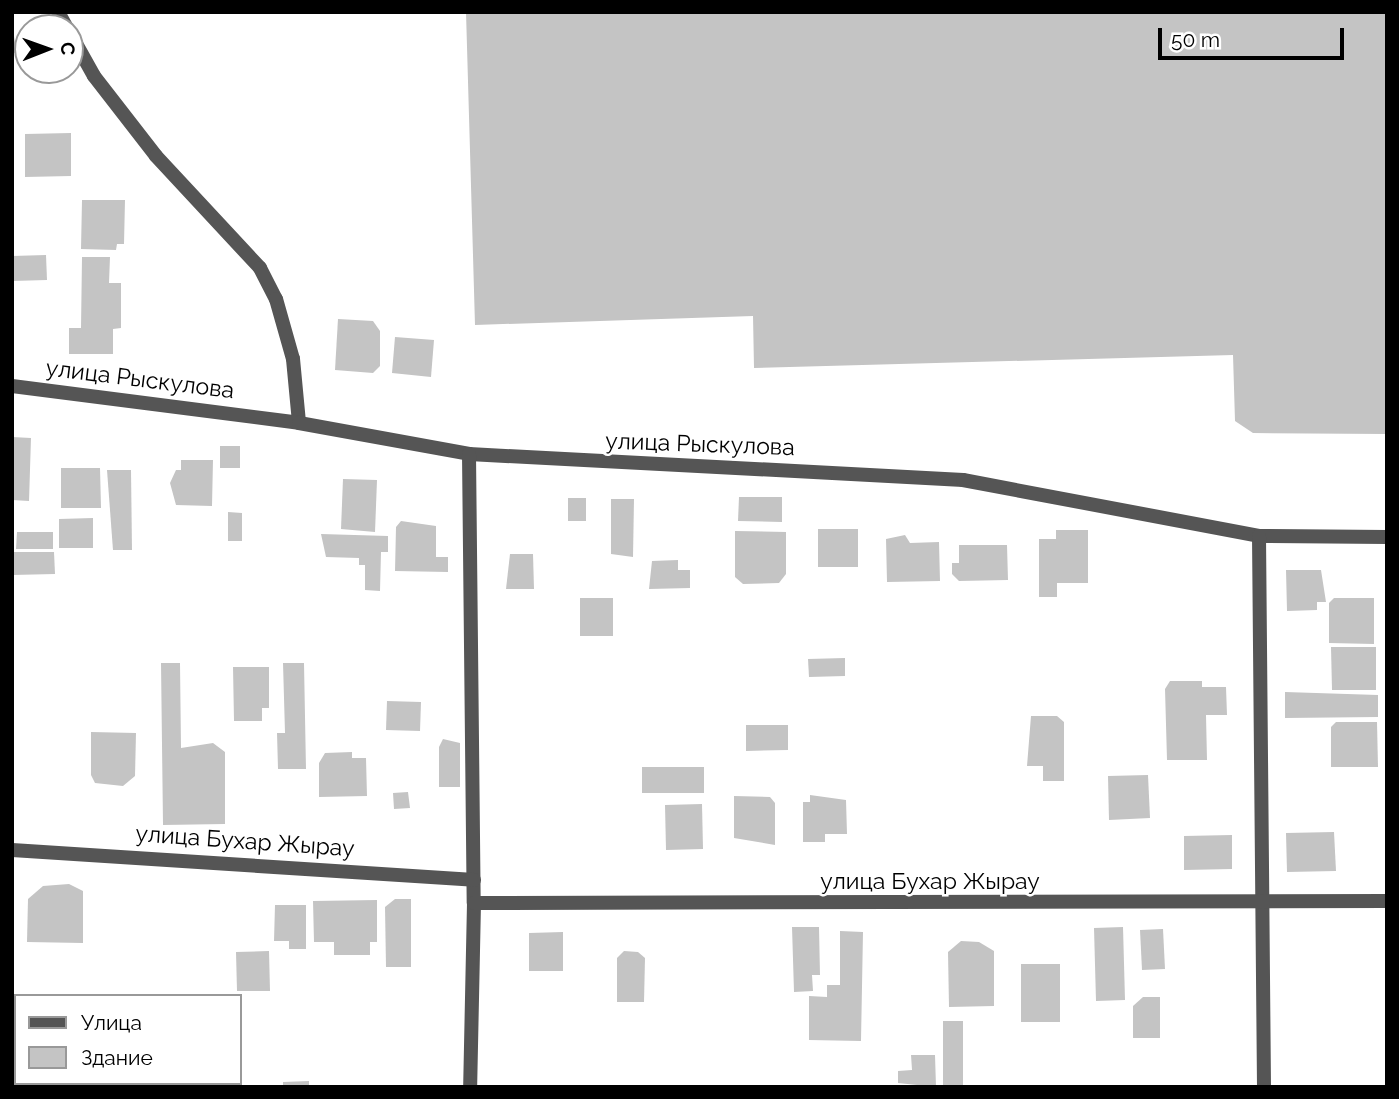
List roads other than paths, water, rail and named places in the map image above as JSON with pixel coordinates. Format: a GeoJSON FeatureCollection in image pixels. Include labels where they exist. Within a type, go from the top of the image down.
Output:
{"type":"FeatureCollection","features":[{"type":"Feature","properties":{"kind":"street"},"geometry":{"type":"LineString","coordinates":[[84,58],[94,76],[156,156],[260,268],[276,299],[293,359],[299,423]]}},
{"type":"Feature","properties":{"kind":"street","name":"улица Рыскулова"},"geometry":{"type":"LineString","coordinates":[[12,386],[299,423],[469,454],[963,480],[1259,536],[1387,537]]}},
{"type":"Feature","properties":{"kind":"street"},"geometry":{"type":"LineString","coordinates":[[469,454],[474,880],[470,1087]]}},
{"type":"Feature","properties":{"kind":"street"},"geometry":{"type":"LineString","coordinates":[[1259,536],[1264,1087]]}},
{"type":"Feature","properties":{"kind":"street","name":"улица Бухар Жырау"},"geometry":{"type":"LineString","coordinates":[[12,850],[474,880]]}},
{"type":"Feature","properties":{"kind":"street","name":"улица Бухар Жырау"},"geometry":{"type":"LineString","coordinates":[[474,903],[1387,901]]}}]}
